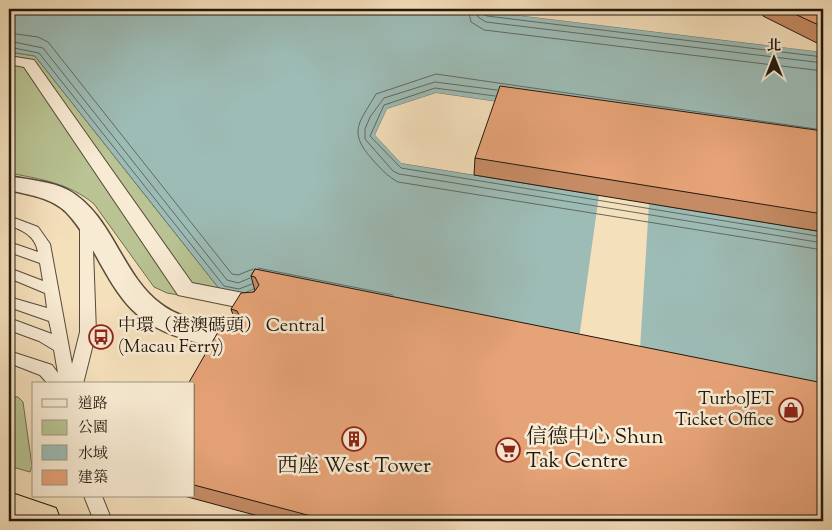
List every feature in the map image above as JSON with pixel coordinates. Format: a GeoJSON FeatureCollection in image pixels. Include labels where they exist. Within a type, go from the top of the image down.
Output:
{"type":"FeatureCollection","features":[{"type":"Feature","properties":{"kind":"highway"},"geometry":{"type":"LineString","coordinates":[[9,510],[43,521]]}},
{"type":"Feature","properties":{"kind":"street"},"geometry":{"type":"LineString","coordinates":[[9,60],[29,63],[185,290],[251,302]]}},
{"type":"Feature","properties":{"kind":"street"},"geometry":{"type":"LineString","coordinates":[[9,183],[49,191],[73,204],[86,219],[113,266],[130,290],[151,312],[177,327],[230,338]]}},
{"type":"Feature","properties":{"kind":"lane"},"geometry":{"type":"LineString","coordinates":[[76,382],[88,332],[86,219]]}},
{"type":"Feature","properties":{"kind":"lane"},"geometry":{"type":"LineString","coordinates":[[9,220],[24,225],[39,237],[46,260],[68,382]]}},
{"type":"Feature","properties":{"kind":"lane"},"geometry":{"type":"LineString","coordinates":[[9,247],[46,260]]}},
{"type":"Feature","properties":{"kind":"lane"},"geometry":{"type":"LineString","coordinates":[[9,273],[51,290]]}},
{"type":"Feature","properties":{"kind":"lane"},"geometry":{"type":"LineString","coordinates":[[9,302],[32,308],[56,318]]}},
{"type":"Feature","properties":{"kind":"lane"},"geometry":{"type":"LineString","coordinates":[[9,324],[44,337],[62,347]]}},
{"type":"Feature","properties":{"kind":"lane"},"geometry":{"type":"LineString","coordinates":[[9,357],[46,370],[56,382]]}},
{"type":"Feature","properties":{"kind":"lane"},"geometry":{"type":"LineString","coordinates":[[93,498],[103,521]]}},
{"type":"Feature","properties":{"kind":"green space"},"geometry":{"type":"Polygon","coordinates":[[[9,52],[35,56],[221,291],[259,287],[248,307],[167,293],[154,287],[94,204],[75,191],[54,183],[9,173],[9,52]]]}},
{"type":"Feature","properties":{"kind":"green space"},"geometry":{"type":"Polygon","coordinates":[[[9,396],[18,397],[23,402],[32,466],[30,472],[9,466],[9,396]]]}},
{"type":"Feature","properties":{"kind":"water"},"geometry":{"type":"Polygon","coordinates":[[[9,9],[467,9],[823,52],[823,149],[436,93],[387,109],[375,135],[401,163],[823,232],[823,403],[259,287],[239,295],[221,291],[35,56],[9,52],[9,9]]]}},
{"type":"Feature","properties":{"kind":"pier"},"geometry":{"type":"Polygon","coordinates":[[[467,9],[488,9],[823,50],[823,52],[467,9]]]}},
{"type":"Feature","properties":{"kind":"pier"},"geometry":{"type":"Polygon","coordinates":[[[436,93],[823,149],[823,151],[436,95],[389,111],[378,134],[402,161],[823,229],[649,204],[639,365],[577,353],[599,195],[401,163],[375,135],[387,109],[436,93]]]}},
{"type":"Feature","properties":{"kind":"building"},"geometry":{"type":"Polygon","coordinates":[[[784,9],[823,9],[823,27],[784,9]]]}},
{"type":"Feature","properties":{"kind":"building"},"geometry":{"type":"Polygon","coordinates":[[[500,86],[823,131],[823,214],[475,158],[500,86]]]}},
{"type":"Feature","properties":{"kind":"building","name":"信德中心 Shun Tak Centre"},"geometry":{"type":"Polygon","coordinates":[[[255,269],[823,383],[823,521],[330,521],[195,485],[195,382],[189,382],[218,332],[236,329],[241,319],[237,311],[231,309],[241,293],[254,292],[259,285],[255,277],[251,276],[255,269]]]}},
{"type":"Feature","properties":{"kind":"place","name":"中環（港澳碼頭） Central (Macau Ferry)"},"geometry":{"type":"Point","coordinates":[101,337]}},
{"type":"Feature","properties":{"kind":"place","name":"TurboJET Ticket Office"},"geometry":{"type":"Point","coordinates":[791,410]}},
{"type":"Feature","properties":{"kind":"place","name":"西座 West Tower"},"geometry":{"type":"Point","coordinates":[354,439]}},
{"type":"Feature","properties":{"kind":"place","name":"信德中心 Shun Tak Centre"},"geometry":{"type":"Point","coordinates":[508,450]}}]}
